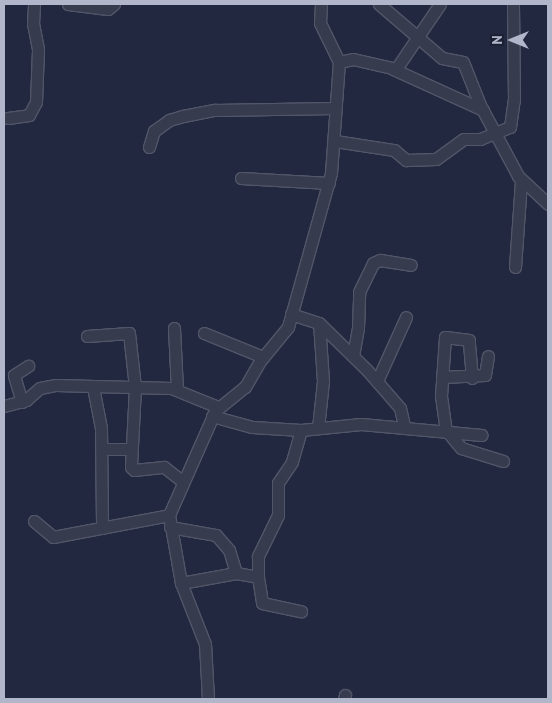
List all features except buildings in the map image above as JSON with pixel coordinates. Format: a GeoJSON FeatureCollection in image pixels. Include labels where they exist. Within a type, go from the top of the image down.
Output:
{"type":"FeatureCollection","features":[{"type":"Feature","properties":{"kind":"street"},"geometry":{"type":"LineString","coordinates":[[8,118],[29,115],[36,102],[38,49],[33,24],[34,4]]}},
{"type":"Feature","properties":{"kind":"street"},"geometry":{"type":"LineString","coordinates":[[68,4],[108,9],[114,4]]}},
{"type":"Feature","properties":{"kind":"street"},"geometry":{"type":"LineString","coordinates":[[208,699],[205,644],[181,583],[169,515],[215,412],[245,386],[263,357],[286,331],[292,314],[329,183],[335,141],[334,108],[339,62],[320,23],[321,4]]}},
{"type":"Feature","properties":{"kind":"street"},"geometry":{"type":"LineString","coordinates":[[378,4],[442,58],[463,62],[483,110],[521,181],[548,204]]}},
{"type":"Feature","properties":{"kind":"street"},"geometry":{"type":"LineString","coordinates":[[393,69],[398,67],[416,37],[440,4]]}},
{"type":"Feature","properties":{"kind":"street"},"geometry":{"type":"LineString","coordinates":[[335,141],[394,150],[403,159],[436,158],[464,139],[480,139],[494,132],[507,129],[512,123],[514,100],[512,4]]}},
{"type":"Feature","properties":{"kind":"street"},"geometry":{"type":"LineString","coordinates":[[339,62],[353,60],[393,69],[483,110]]}},
{"type":"Feature","properties":{"kind":"street"},"geometry":{"type":"LineString","coordinates":[[148,147],[151,135],[161,125],[192,114],[215,110],[334,108]]}},
{"type":"Feature","properties":{"kind":"street"},"geometry":{"type":"LineString","coordinates":[[242,178],[329,183]]}},
{"type":"Feature","properties":{"kind":"street"},"geometry":{"type":"LineString","coordinates":[[515,267],[521,181]]}},
{"type":"Feature","properties":{"kind":"street"},"geometry":{"type":"LineString","coordinates":[[352,356],[358,328],[359,292],[373,263],[380,260],[412,265]]}},
{"type":"Feature","properties":{"kind":"street"},"geometry":{"type":"LineString","coordinates":[[292,314],[319,323],[400,408],[404,426]]}},
{"type":"Feature","properties":{"kind":"street"},"geometry":{"type":"LineString","coordinates":[[377,382],[406,316]]}},
{"type":"Feature","properties":{"kind":"street"},"geometry":{"type":"LineString","coordinates":[[318,428],[323,381],[319,323]]}},
{"type":"Feature","properties":{"kind":"street"},"geometry":{"type":"LineString","coordinates":[[174,328],[177,389]]}},
{"type":"Feature","properties":{"kind":"street"},"geometry":{"type":"LineString","coordinates":[[87,336],[129,333],[135,386],[130,464],[134,470],[164,468],[183,482]]}},
{"type":"Feature","properties":{"kind":"street"},"geometry":{"type":"LineString","coordinates":[[204,333],[263,357]]}},
{"type":"Feature","properties":{"kind":"street"},"geometry":{"type":"LineString","coordinates":[[472,378],[469,340],[451,336],[444,341],[442,377],[441,403],[446,430],[461,448],[503,461]]}},
{"type":"Feature","properties":{"kind":"street"},"geometry":{"type":"LineString","coordinates":[[442,377],[472,378],[486,375],[488,356]]}},
{"type":"Feature","properties":{"kind":"street"},"geometry":{"type":"LineString","coordinates":[[22,402],[14,375],[28,366]]}},
{"type":"Feature","properties":{"kind":"street"},"geometry":{"type":"LineString","coordinates":[[4,406],[22,402],[50,385],[93,388],[135,386],[177,389],[215,412],[252,427],[301,430],[362,424],[404,426],[481,435]]}},
{"type":"Feature","properties":{"kind":"street"},"geometry":{"type":"LineString","coordinates":[[93,388],[102,449],[102,528]]}},
{"type":"Feature","properties":{"kind":"street"},"geometry":{"type":"LineString","coordinates":[[301,430],[292,462],[278,483],[278,515],[258,556],[258,577],[262,603],[301,611]]}},
{"type":"Feature","properties":{"kind":"street"},"geometry":{"type":"LineString","coordinates":[[102,449],[130,449]]}},
{"type":"Feature","properties":{"kind":"street"},"geometry":{"type":"LineString","coordinates":[[34,521],[54,537],[169,515]]}},
{"type":"Feature","properties":{"kind":"street"},"geometry":{"type":"LineString","coordinates":[[170,527],[216,535],[229,550],[236,573]]}},
{"type":"Feature","properties":{"kind":"street"},"geometry":{"type":"LineString","coordinates":[[181,583],[236,573],[258,577]]}}]}
